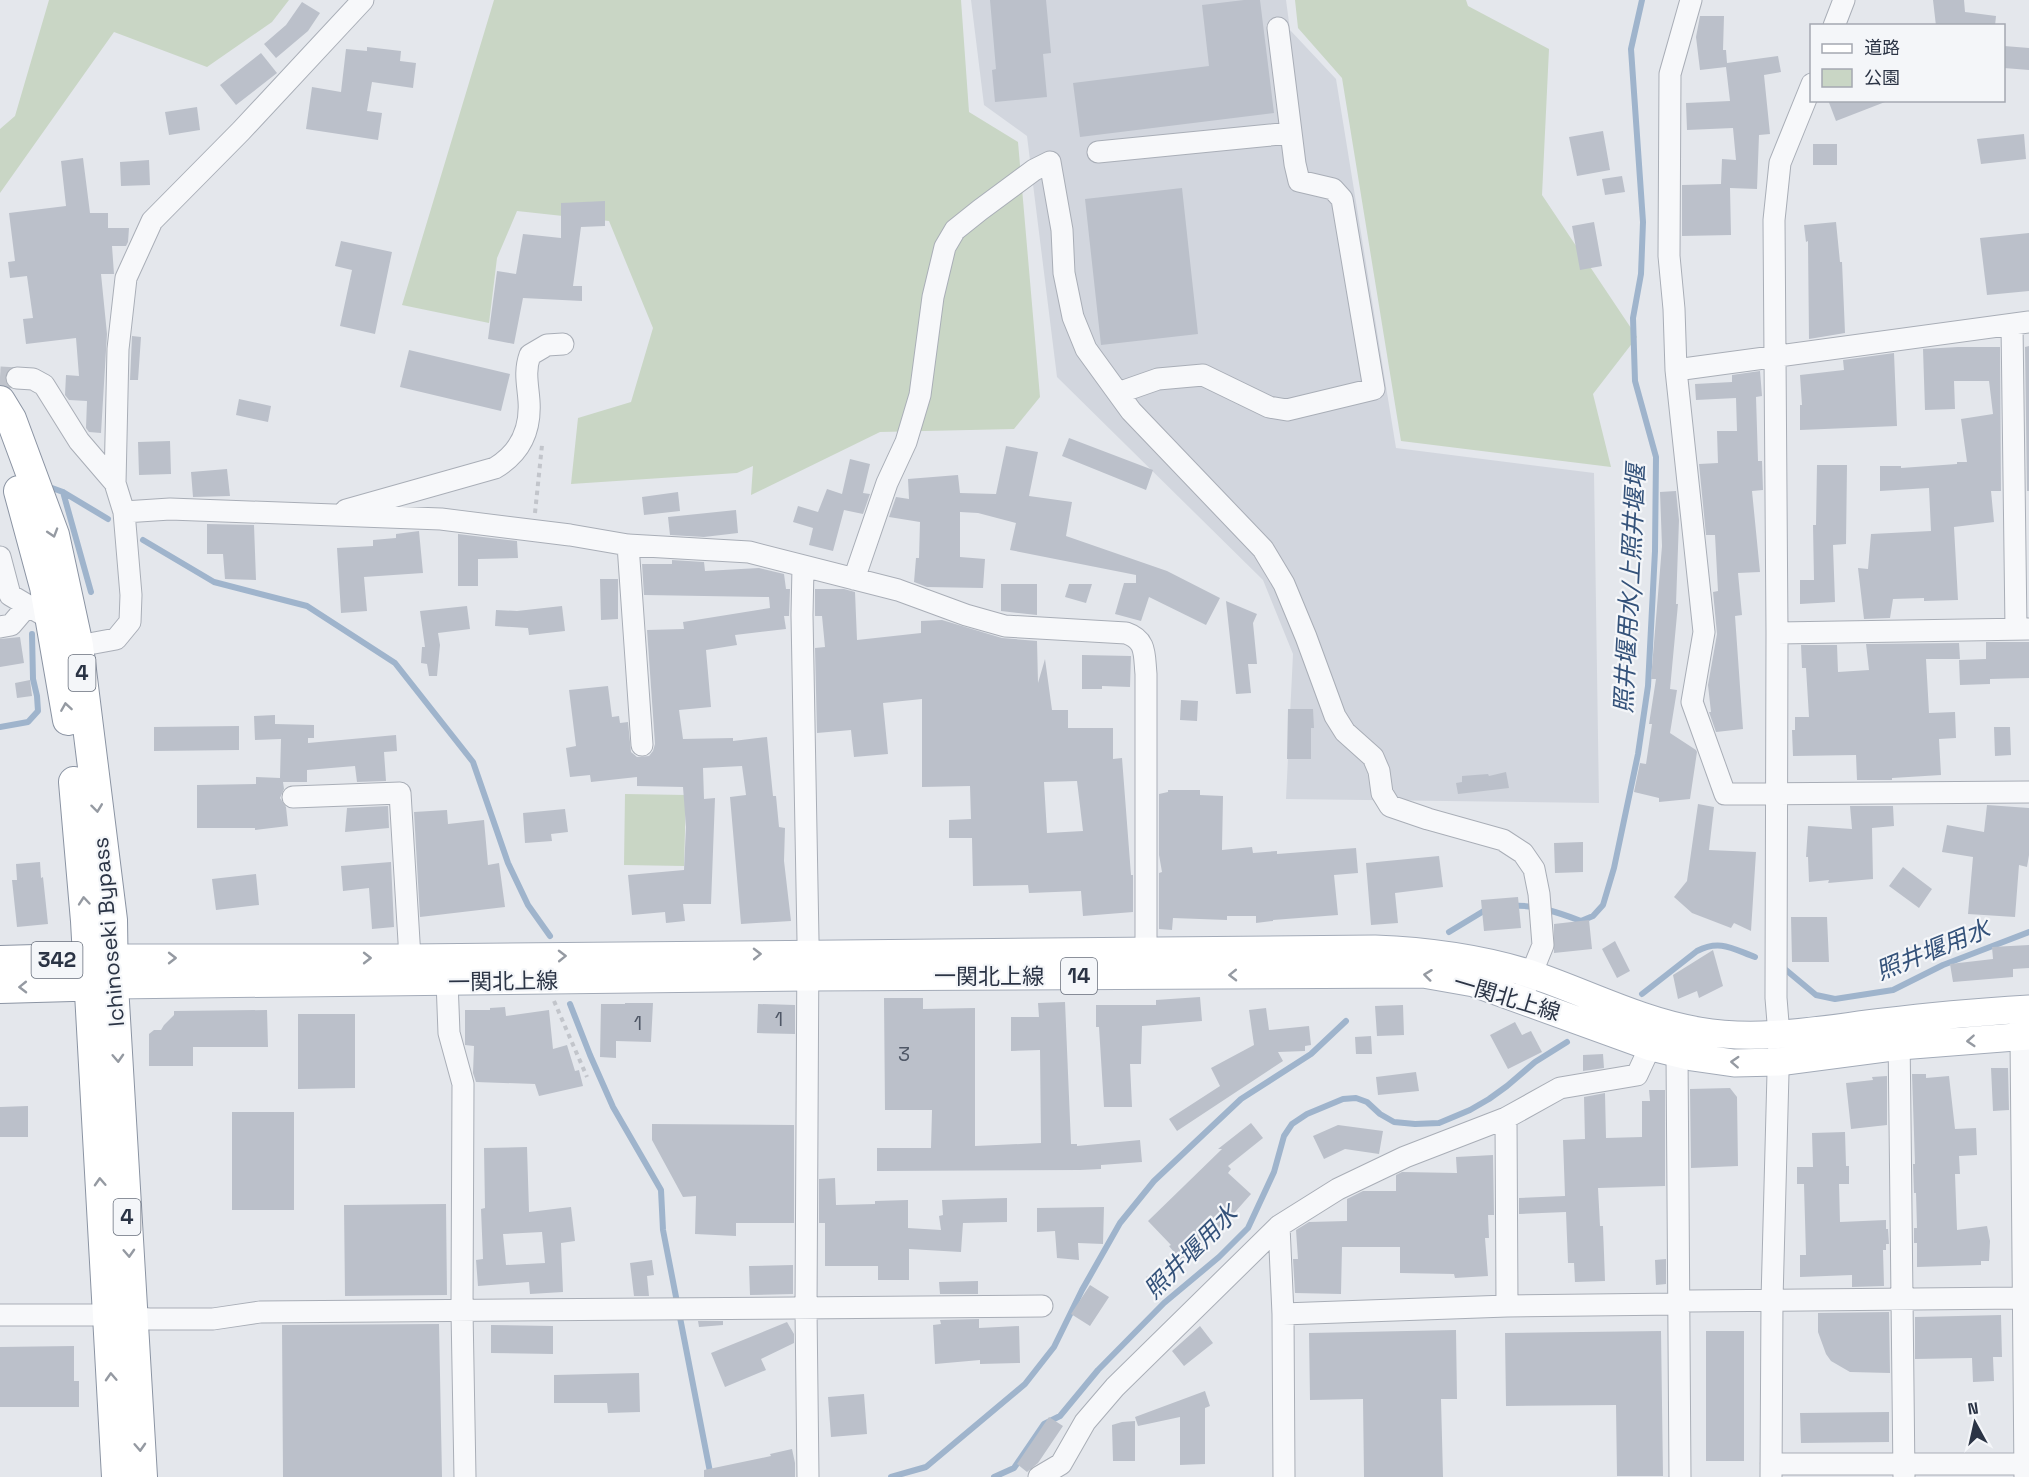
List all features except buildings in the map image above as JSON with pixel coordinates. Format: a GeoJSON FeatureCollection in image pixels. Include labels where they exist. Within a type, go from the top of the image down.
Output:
{"type":"FeatureCollection","features":[{"type":"Feature","properties":{"kind":"highway","name":"Ichinoseki Bypass"},"geometry":{"type":"LineString","coordinates":[[9,390],[11,419],[54,535],[78,646],[111,920],[101,972]]}},
{"type":"Feature","properties":{"kind":"highway","name":"Ichinoseki Bypass"},"geometry":{"type":"LineString","coordinates":[[0,431],[45,587],[40,612],[67,711],[101,972],[120,1316],[117,1477]]}},
{"type":"Feature","properties":{"kind":"highway","name":"342"},"geometry":{"type":"LineString","coordinates":[[0,961],[101,972]]}},
{"type":"Feature","properties":{"kind":"highway","name":"342"},"geometry":{"type":"LineString","coordinates":[[0,988],[101,972]]}},
{"type":"Feature","properties":{"kind":"highway","name":"Ichinoseki Bypass"},"geometry":{"type":"LineString","coordinates":[[120,1316],[141,1477]]}},
{"type":"Feature","properties":{"kind":"main road","name":"一関北上線"},"geometry":{"type":"LineString","coordinates":[[101,972],[410,958],[807,965],[1146,964],[1364,949],[1425,951],[1480,960],[1526,986],[1656,1035],[1677,1054],[1734,1063],[1778,1062],[1899,1033],[2024,1010]]}},
{"type":"Feature","properties":{"kind":"main road","name":"一関北上線"},"geometry":{"type":"LineString","coordinates":[[101,972],[447,981],[807,965]]}},
{"type":"Feature","properties":{"kind":"main road","name":"一関北上線"},"geometry":{"type":"LineString","coordinates":[[1656,1035],[1700,1031],[1737,1035],[1899,1033],[2025,1037]]}},
{"type":"Feature","properties":{"kind":"street"},"geometry":{"type":"LineString","coordinates":[[78,646],[116,639],[130,622],[131,596],[124,512],[115,483],[118,349],[126,278],[152,221],[234,138],[363,0]]}},
{"type":"Feature","properties":{"kind":"street"},"geometry":{"type":"LineString","coordinates":[[1691,0],[1670,74],[1669,255],[1676,370],[1704,632],[1692,702],[1725,794],[2029,792]]}},
{"type":"Feature","properties":{"kind":"street"},"geometry":{"type":"LineString","coordinates":[[1835,24],[1844,0]]}},
{"type":"Feature","properties":{"kind":"street"},"geometry":{"type":"LineString","coordinates":[[1118,393],[1158,379],[1203,375],[1269,407],[1287,410],[1374,389],[1342,199],[1333,189],[1299,181],[1278,28]]}},
{"type":"Feature","properties":{"kind":"street"},"geometry":{"type":"LineString","coordinates":[[1810,89],[1780,163],[1774,220],[1777,633],[1776,1000],[1779,1035],[1772,1300],[1771,1470],[2025,1471],[2026,1363],[2022,1298],[2024,1010]]}},
{"type":"Feature","properties":{"kind":"street"},"geometry":{"type":"LineString","coordinates":[[1098,152],[1291,134]]}},
{"type":"Feature","properties":{"kind":"street"},"geometry":{"type":"LineString","coordinates":[[854,579],[887,483],[906,442],[920,395],[933,297],[945,247],[956,230],[980,210],[1034,170],[1050,162],[1062,230],[1064,273],[1073,317],[1086,349],[1131,411],[1263,549],[1284,584],[1335,716],[1345,732],[1373,757],[1379,771],[1382,793],[1390,806],[1503,840],[1523,853],[1534,869],[1539,894],[1543,945],[1526,986]]}},
{"type":"Feature","properties":{"kind":"street"},"geometry":{"type":"LineString","coordinates":[[1676,370],[2020,324],[2023,629],[1777,633]]}},
{"type":"Feature","properties":{"kind":"street"},"geometry":{"type":"LineString","coordinates":[[325,516],[495,468],[506,461],[522,443],[529,419],[525,373],[530,355],[546,345],[563,344]]}},
{"type":"Feature","properties":{"kind":"street"},"geometry":{"type":"LineString","coordinates":[[9,390],[33,379],[44,385],[79,441],[115,483]]}},
{"type":"Feature","properties":{"kind":"street"},"geometry":{"type":"LineString","coordinates":[[124,512],[170,510],[441,519],[628,545],[749,552],[898,590],[966,615],[1005,626],[1126,633],[1140,640],[1146,674],[1146,964]]}},
{"type":"Feature","properties":{"kind":"street"},"geometry":{"type":"LineString","coordinates":[[628,545],[642,745]]}},
{"type":"Feature","properties":{"kind":"street"},"geometry":{"type":"LineString","coordinates":[[0,557],[10,595],[40,612]]}},
{"type":"Feature","properties":{"kind":"street"},"geometry":{"type":"LineString","coordinates":[[803,567],[807,965],[808,1477]]}},
{"type":"Feature","properties":{"kind":"street"},"geometry":{"type":"LineString","coordinates":[[0,627],[11,625],[40,612]]}},
{"type":"Feature","properties":{"kind":"street"},"geometry":{"type":"LineString","coordinates":[[293,797],[400,793],[410,958]]}},
{"type":"Feature","properties":{"kind":"street"},"geometry":{"type":"LineString","coordinates":[[447,981],[449,1033],[463,1084],[462,1311],[465,1477]]}},
{"type":"Feature","properties":{"kind":"street"},"geometry":{"type":"LineString","coordinates":[[1899,1033],[1904,1471]]}},
{"type":"Feature","properties":{"kind":"street"},"geometry":{"type":"LineString","coordinates":[[1039,1477],[1060,1464],[1085,1422],[1115,1387],[1279,1226],[1338,1189],[1405,1157],[1506,1118],[1560,1088],[1637,1075],[1656,1035]]}},
{"type":"Feature","properties":{"kind":"street"},"geometry":{"type":"LineString","coordinates":[[1677,1054],[1680,1477]]}},
{"type":"Feature","properties":{"kind":"street"},"geometry":{"type":"LineString","coordinates":[[1506,1118],[1507,1306]]}},
{"type":"Feature","properties":{"kind":"street"},"geometry":{"type":"LineString","coordinates":[[1279,1226],[1283,1314],[1284,1477]]}},
{"type":"Feature","properties":{"kind":"street"},"geometry":{"type":"LineString","coordinates":[[1283,1314],[1507,1306],[1678,1304],[1689,1301],[2022,1298]]}},
{"type":"Feature","properties":{"kind":"street"},"geometry":{"type":"LineString","coordinates":[[0,1315],[213,1319],[260,1312],[1042,1306]]}},
{"type":"Feature","properties":{"kind":"path"},"geometry":{"type":"LineString","coordinates":[[533,530],[543,435]]}},
{"type":"Feature","properties":{"kind":"path"},"geometry":{"type":"LineString","coordinates":[[552,995],[587,1077]]}},
{"type":"Feature","properties":{"kind":"shaded area"},"geometry":{"type":"Polygon","coordinates":[[[971,0],[1286,0],[1290,30],[1336,79],[1396,448],[1594,473],[1599,803],[1286,799],[1293,654],[1263,580],[1057,377],[1027,136],[984,105],[971,0]]]}},
{"type":"Feature","properties":{"kind":"green space"},"geometry":{"type":"Polygon","coordinates":[[[49,0],[289,0],[272,22],[207,67],[114,32],[0,193],[0,129],[15,116],[49,0]]]}},
{"type":"Feature","properties":{"kind":"green space"},"geometry":{"type":"Polygon","coordinates":[[[494,0],[961,0],[969,112],[1018,142],[1040,397],[1014,429],[880,432],[751,495],[753,466],[737,473],[571,484],[578,418],[631,402],[653,328],[609,221],[517,211],[497,258],[489,323],[402,305],[494,0]]]}},
{"type":"Feature","properties":{"kind":"green space"},"geometry":{"type":"Polygon","coordinates":[[[1295,0],[1466,0],[1468,6],[1549,49],[1542,195],[1637,337],[1593,394],[1611,467],[1401,441],[1342,78],[1298,28],[1295,0]]]}},
{"type":"Feature","properties":{"kind":"green space"},"geometry":{"type":"Polygon","coordinates":[[[625,794],[686,795],[684,866],[624,865],[625,794]]]}},
{"type":"Feature","properties":{"kind":"waterway","name":"照井堰用水/上照井堰堰"},"geometry":{"type":"LineString","coordinates":[[1512,906],[1538,908],[1581,921],[1593,916],[1603,905],[1614,868],[1638,754],[1648,686],[1655,551],[1656,457],[1635,381],[1633,318],[1641,274],[1643,222],[1631,49],[1642,0]]}},
{"type":"Feature","properties":{"kind":"waterway"},"geometry":{"type":"LineString","coordinates":[[52,488],[63,492],[108,519]]}},
{"type":"Feature","properties":{"kind":"waterway"},"geometry":{"type":"LineString","coordinates":[[63,492],[91,592]]}},
{"type":"Feature","properties":{"kind":"waterway"},"geometry":{"type":"LineString","coordinates":[[143,540],[214,582],[307,606],[395,663],[473,762],[508,863],[528,905],[550,936]]}},
{"type":"Feature","properties":{"kind":"waterway"},"geometry":{"type":"LineString","coordinates":[[0,727],[28,722],[38,711],[33,679],[32,634]]}},
{"type":"Feature","properties":{"kind":"waterway","name":"照井堰用水/上照井堰堰"},"geometry":{"type":"LineString","coordinates":[[1449,932],[1487,909]]}},
{"type":"Feature","properties":{"kind":"waterway","name":"照井堰用水"},"geometry":{"type":"LineString","coordinates":[[1786,970],[1816,995],[1835,999],[1893,990],[1943,965],[2029,932]]}},
{"type":"Feature","properties":{"kind":"waterway","name":"照井堰用水"},"geometry":{"type":"LineString","coordinates":[[1642,994],[1705,947],[1726,946],[1755,957]]}},
{"type":"Feature","properties":{"kind":"waterway"},"geometry":{"type":"LineString","coordinates":[[570,1004],[613,1107],[661,1190],[663,1230],[711,1477]]}},
{"type":"Feature","properties":{"kind":"waterway","name":"照井堰用水/上照井堰堰"},"geometry":{"type":"LineString","coordinates":[[891,1477],[926,1467],[1025,1384],[1054,1347],[1082,1290],[1120,1223],[1154,1181],[1241,1099],[1311,1054],[1346,1021]]}},
{"type":"Feature","properties":{"kind":"waterway","name":"照井堰用水"},"geometry":{"type":"LineString","coordinates":[[994,1477],[1014,1468],[1044,1424],[1060,1416],[1098,1370],[1164,1303],[1219,1257],[1248,1228],[1274,1172],[1284,1136],[1292,1124],[1307,1114],[1343,1099],[1356,1098],[1367,1102],[1380,1114],[1394,1122],[1439,1123],[1489,1099],[1535,1062],[1567,1042]]}},
{"type":"Feature","properties":{"kind":"tunnel"},"geometry":{"type":"LineString","coordinates":[[0,377],[17,378]]}}]}
